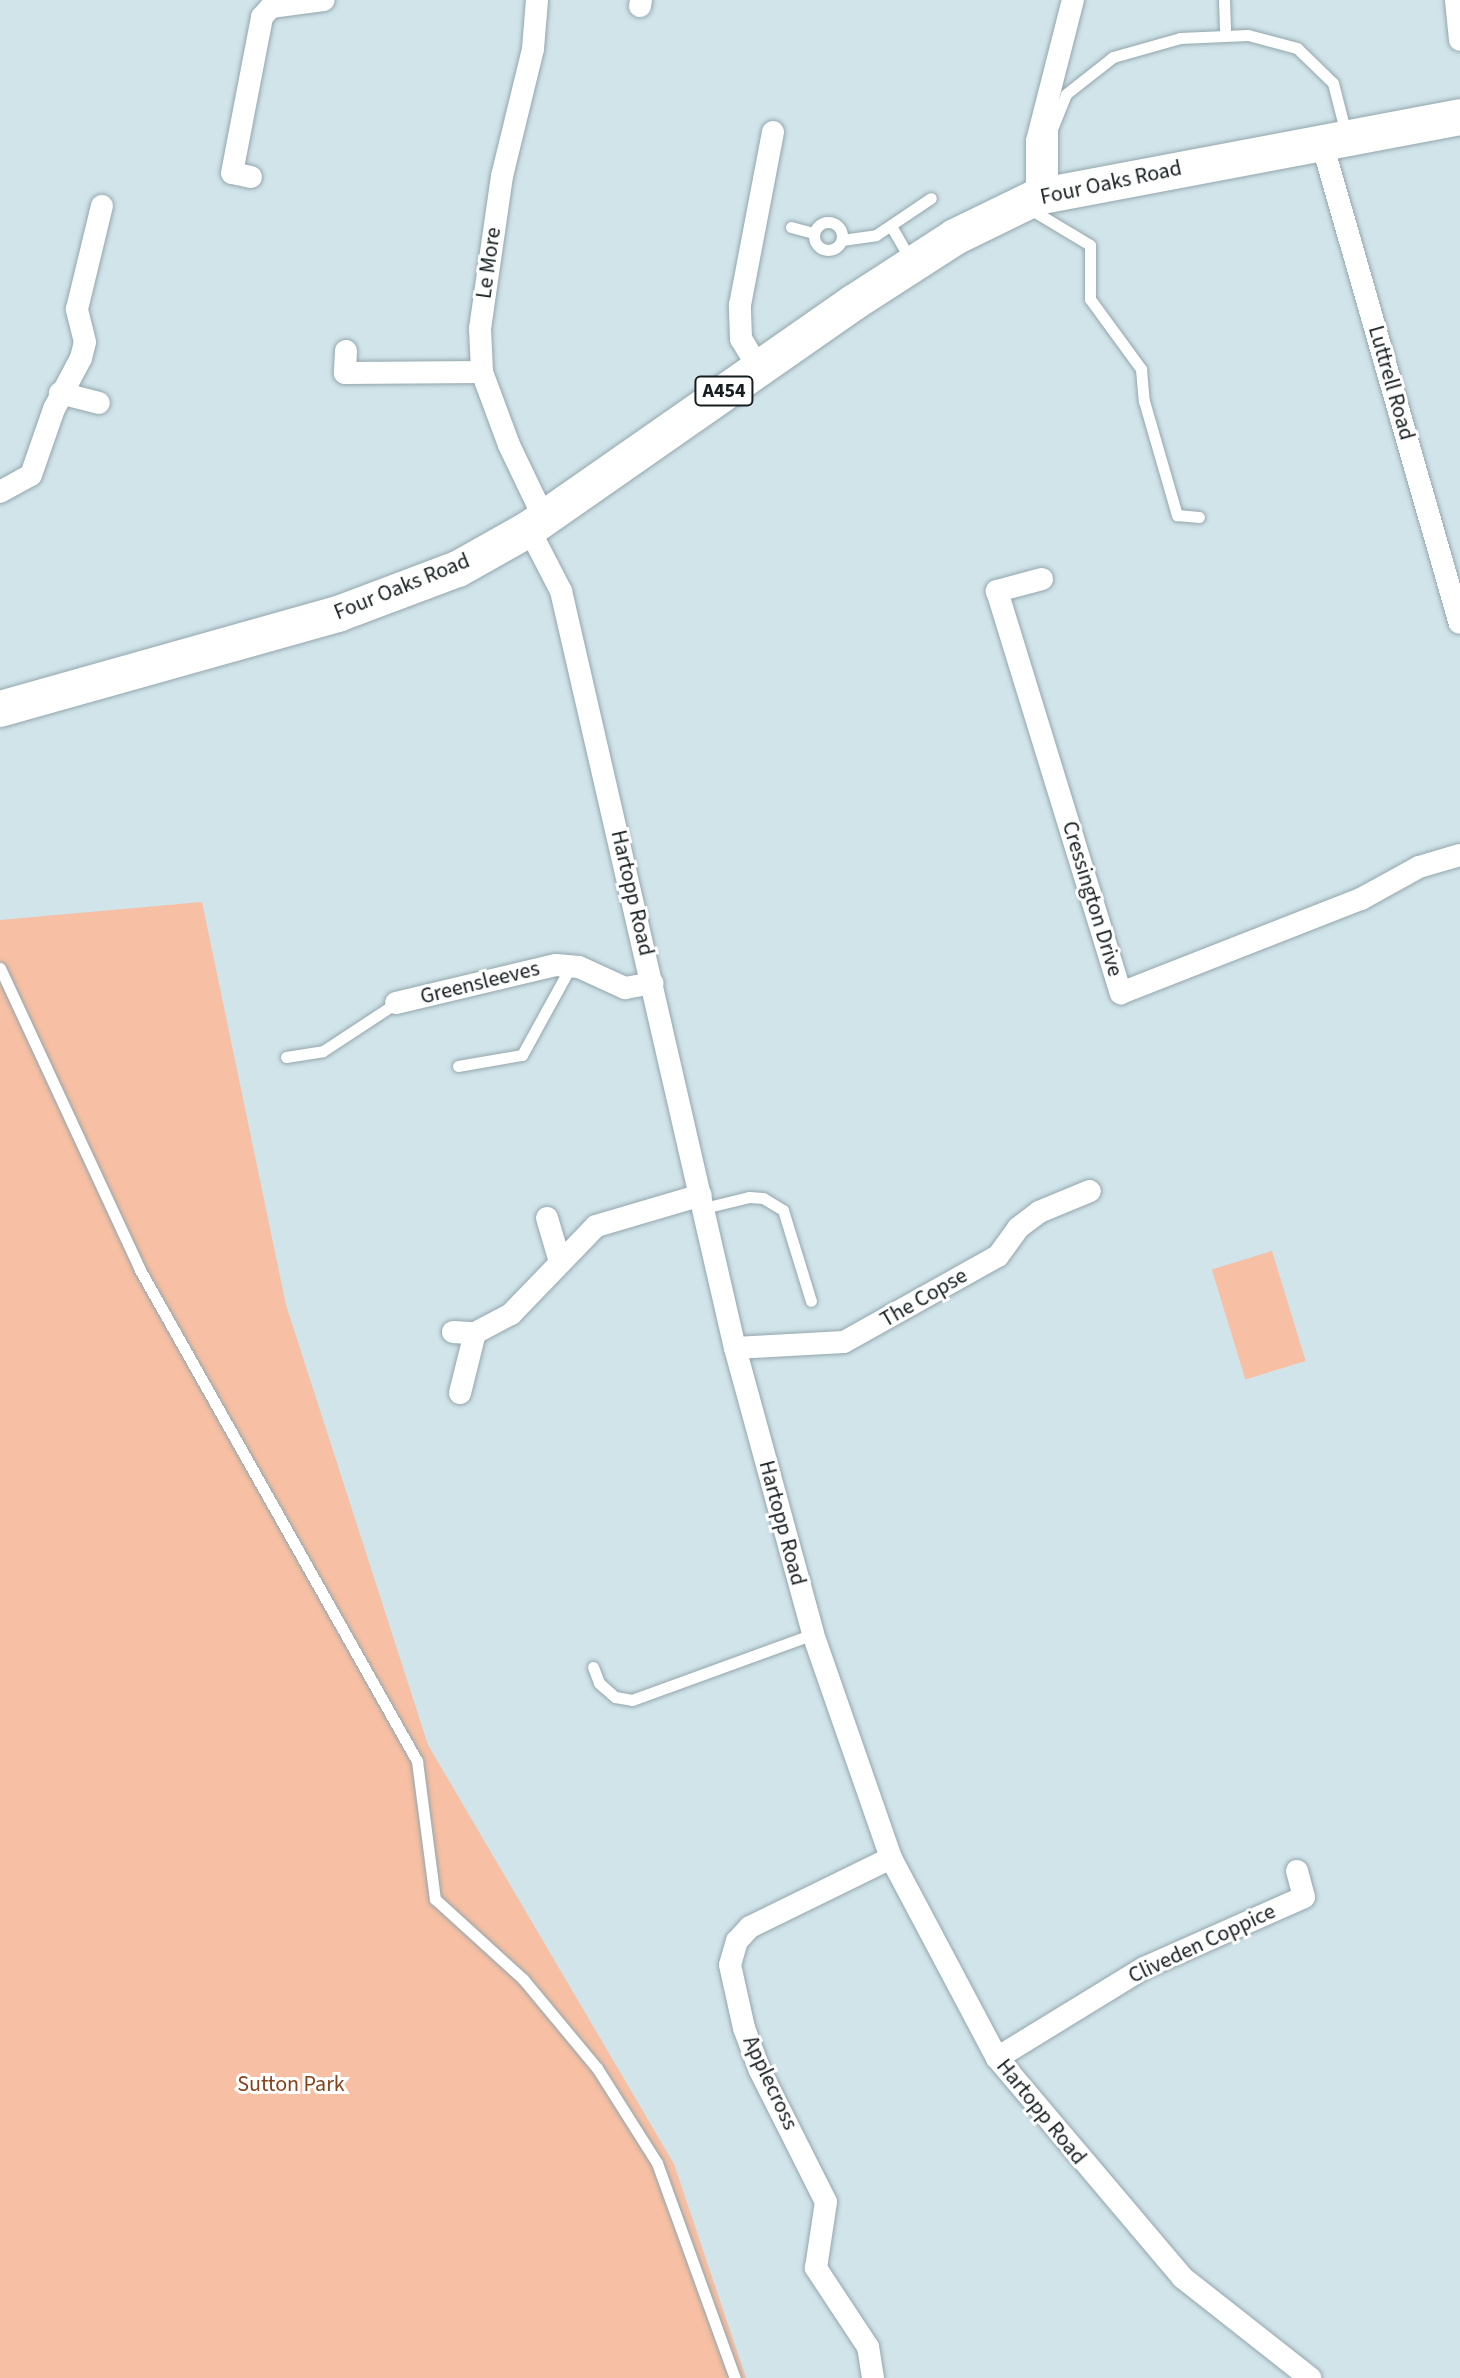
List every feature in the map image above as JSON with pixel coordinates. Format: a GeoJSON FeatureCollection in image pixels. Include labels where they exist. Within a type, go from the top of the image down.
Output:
{"type":"FeatureCollection","features":[{"type":"Feature","properties":{"kind":"main road","name":"Four Oaks Road"},"geometry":{"type":"LineString","coordinates":[[0,709],[338,614],[458,569],[536,524],[758,367],[913,264],[1037,198],[1460,117]]}},
{"type":"Feature","properties":{"kind":"street"},"geometry":{"type":"LineString","coordinates":[[251,177],[232,173],[262,17],[271,7],[324,0]]}},
{"type":"Feature","properties":{"kind":"street","name":"Le More"},"geometry":{"type":"LineString","coordinates":[[536,524],[482,372],[484,285],[502,176],[533,49],[537,0]]}},
{"type":"Feature","properties":{"kind":"street"},"geometry":{"type":"LineString","coordinates":[[1037,198],[1037,141],[1073,0]]}},
{"type":"Feature","properties":{"kind":"street"},"geometry":{"type":"LineString","coordinates":[[1456,0],[1460,40]]}},
{"type":"Feature","properties":{"kind":"street"},"geometry":{"type":"LineString","coordinates":[[758,367],[741,339],[740,305],[773,132]]}},
{"type":"Feature","properties":{"kind":"street","name":"Luttrell Road"},"geometry":{"type":"LineString","coordinates":[[1334,141],[1460,623]]}},
{"type":"Feature","properties":{"kind":"street"},"geometry":{"type":"LineString","coordinates":[[0,492],[31,475],[60,393],[85,342],[77,309],[107,214]]}},
{"type":"Feature","properties":{"kind":"street"},"geometry":{"type":"LineString","coordinates":[[346,351],[345,373],[482,372]]}},
{"type":"Feature","properties":{"kind":"street"},"geometry":{"type":"LineString","coordinates":[[60,393],[99,403]]}},
{"type":"Feature","properties":{"kind":"street","name":"Hartopp Road"},"geometry":{"type":"LineString","coordinates":[[536,524],[561,591],[735,1348],[813,1634],[891,1858],[997,2058],[1183,2278],[1310,2378]]}},
{"type":"Feature","properties":{"kind":"street","name":"Cressington Drive"},"geometry":{"type":"LineString","coordinates":[[1042,579],[997,591],[1121,993],[1361,899],[1419,867],[1460,855]]}},
{"type":"Feature","properties":{"kind":"street","name":"Greensleeves"},"geometry":{"type":"LineString","coordinates":[[396,1003],[544,967],[571,966],[625,988],[653,983]]}},
{"type":"Feature","properties":{"kind":"street","name":"The Copse"},"geometry":{"type":"LineString","coordinates":[[735,1348],[844,1342],[998,1256],[1018,1228],[1039,1212],[1090,1191]]}},
{"type":"Feature","properties":{"kind":"street"},"geometry":{"type":"LineString","coordinates":[[460,1393],[464,1332],[529,1299],[560,1262],[609,1219],[702,1202]]}},
{"type":"Feature","properties":{"kind":"street"},"geometry":{"type":"LineString","coordinates":[[547,1218],[560,1262]]}},
{"type":"Feature","properties":{"kind":"street","name":"Applecross"},"geometry":{"type":"LineString","coordinates":[[873,2378],[868,2347],[816,2268],[826,2202],[760,2071],[744,2028],[730,1965],[737,1941],[750,1927],[891,1858]]}},
{"type":"Feature","properties":{"kind":"street","name":"Cliveden Coppice"},"geometry":{"type":"LineString","coordinates":[[997,2058],[1144,1968],[1304,1897],[1297,1871]]}},
{"type":"Feature","properties":{"kind":"lane"},"geometry":{"type":"LineString","coordinates":[[1224,0],[1225,33]]}},
{"type":"Feature","properties":{"kind":"lane"},"geometry":{"type":"LineString","coordinates":[[1199,517],[1177,515],[1144,401],[1141,369],[1090,299],[1090,245],[1037,198],[1052,129],[1066,94],[1113,57],[1180,38],[1225,33],[1279,40],[1317,63],[1333,83],[1334,141]]}},
{"type":"Feature","properties":{"kind":"lane"},"geometry":{"type":"LineString","coordinates":[[813,233],[818,247],[827,251],[842,240],[856,241],[891,226],[931,198]]}},
{"type":"Feature","properties":{"kind":"lane"},"geometry":{"type":"LineString","coordinates":[[813,233],[821,222],[833,221],[840,227],[842,240]]}},
{"type":"Feature","properties":{"kind":"lane"},"geometry":{"type":"LineString","coordinates":[[891,226],[913,264]]}},
{"type":"Feature","properties":{"kind":"lane"},"geometry":{"type":"LineString","coordinates":[[791,227],[813,233]]}},
{"type":"Feature","properties":{"kind":"lane"},"geometry":{"type":"LineString","coordinates":[[458,1066],[522,1055],[571,966]]}},
{"type":"Feature","properties":{"kind":"lane"},"geometry":{"type":"LineString","coordinates":[[0,968],[4,994],[140,1270],[417,1761],[435,1899],[523,1979],[597,2068],[657,2163],[735,2378]]}},
{"type":"Feature","properties":{"kind":"lane"},"geometry":{"type":"LineString","coordinates":[[286,1057],[323,1051],[396,1003]]}},
{"type":"Feature","properties":{"kind":"lane"},"geometry":{"type":"LineString","coordinates":[[702,1202],[763,1198],[783,1210],[811,1301]]}},
{"type":"Feature","properties":{"kind":"lane"},"geometry":{"type":"LineString","coordinates":[[593,1667],[599,1683],[615,1697],[632,1700],[813,1634]]}},
{"type":"Feature","properties":{"kind":"green space","name":"Sutton Park"},"geometry":{"type":"Polygon","coordinates":[[[202,902],[286,1305],[428,1745],[674,2164],[746,2378],[0,2378],[0,920],[202,902]]]}},
{"type":"Feature","properties":{"kind":"green space"},"geometry":{"type":"Polygon","coordinates":[[[1272,1251],[1306,1361],[1245,1379],[1212,1269],[1272,1251]]]}}]}
